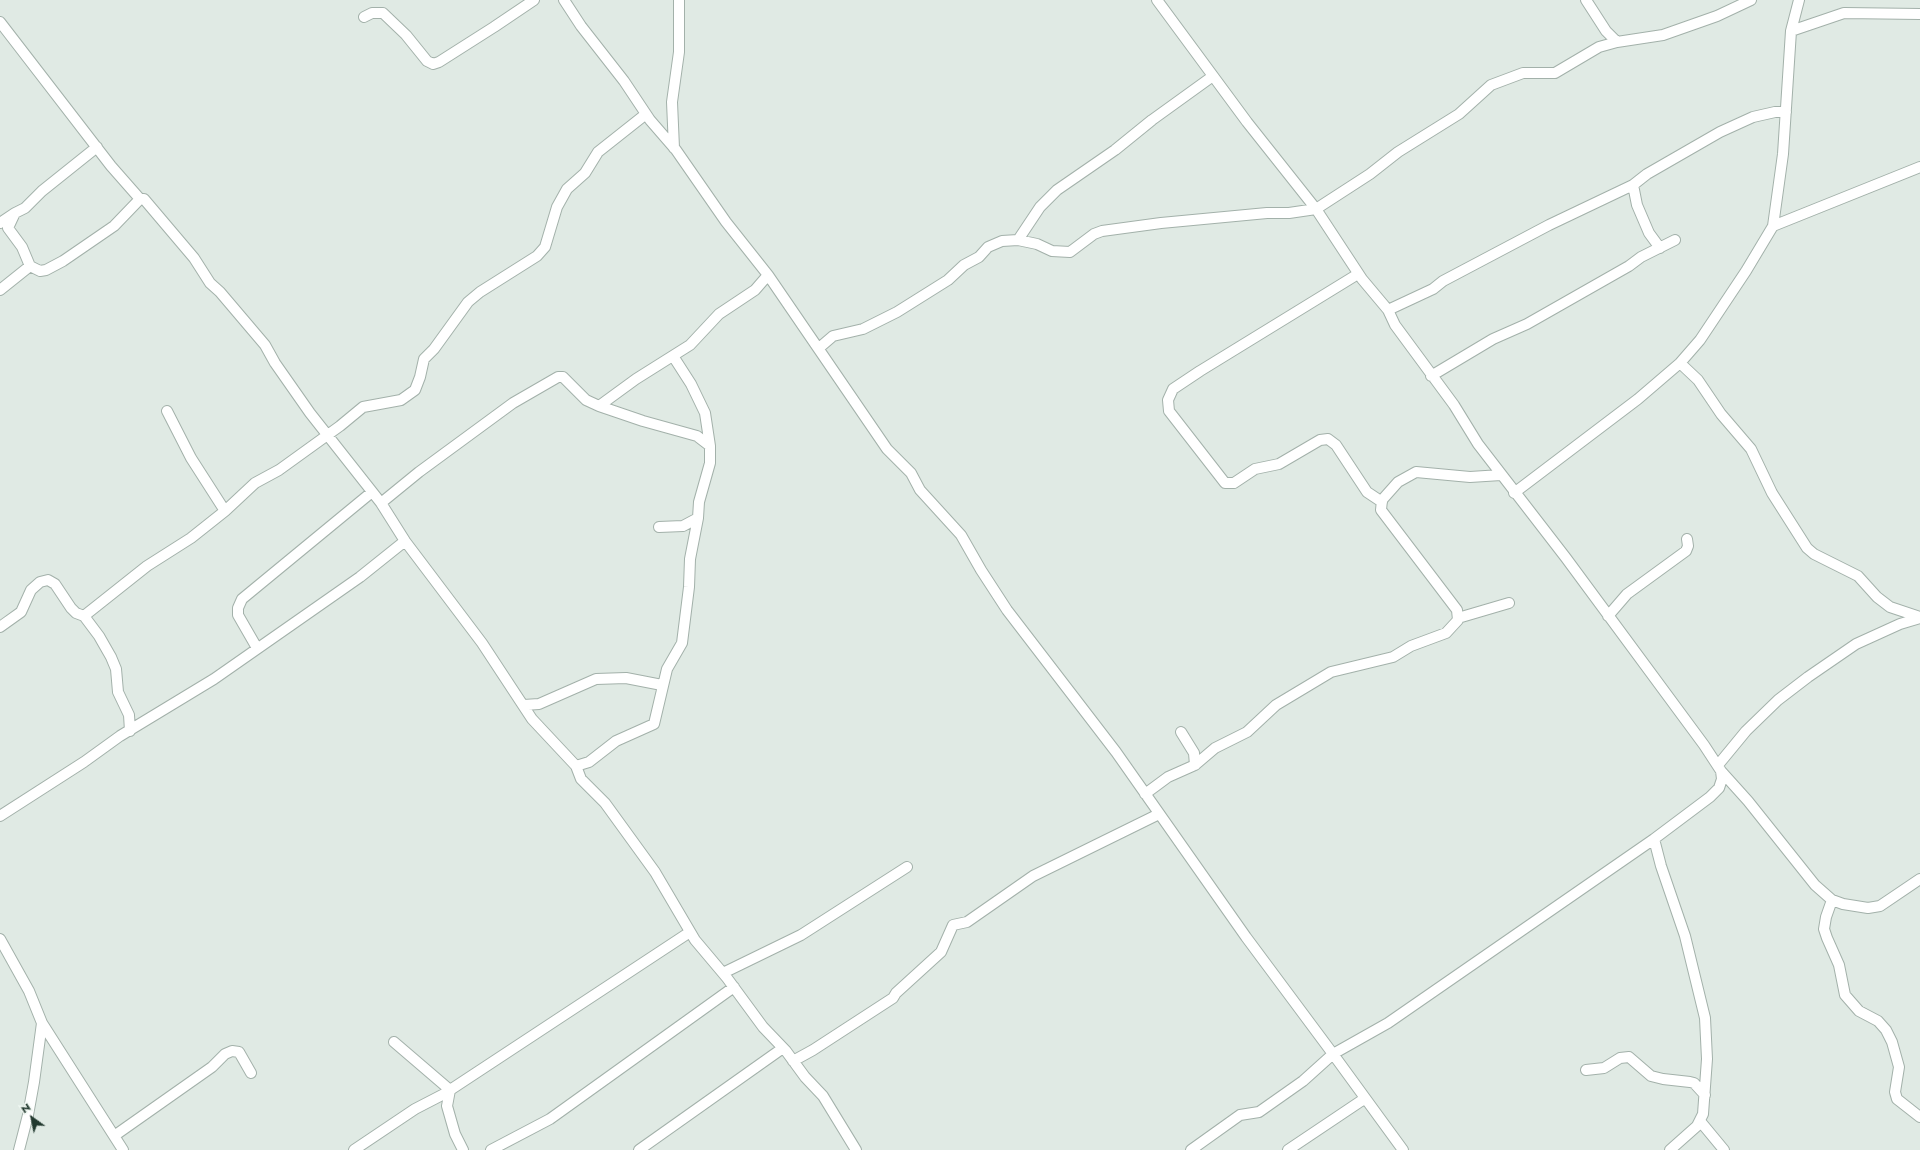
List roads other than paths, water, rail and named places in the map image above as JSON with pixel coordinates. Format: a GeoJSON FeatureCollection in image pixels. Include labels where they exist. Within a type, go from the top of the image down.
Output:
{"type":"FeatureCollection","features":[{"type":"Feature","properties":{"kind":"street"},"geometry":{"type":"LineString","coordinates":[[364,17],[372,13],[383,13],[406,35],[427,61],[433,64],[439,62],[494,28],[534,0]]}},
{"type":"Feature","properties":{"kind":"street"},"geometry":{"type":"LineString","coordinates":[[674,148],[672,102],[679,52],[679,0]]}},
{"type":"Feature","properties":{"kind":"street"},"geometry":{"type":"LineString","coordinates":[[1158,0],[1247,122],[1316,209],[1358,274],[1388,310],[1395,325],[1431,376],[1454,405],[1478,444],[1501,475],[1566,558],[1720,768],[1815,885],[1832,900],[1843,904],[1868,908],[1880,906],[1920,880]]}},
{"type":"Feature","properties":{"kind":"street"},"geometry":{"type":"LineString","coordinates":[[1586,0],[1606,31],[1617,42]]}},
{"type":"Feature","properties":{"kind":"street"},"geometry":{"type":"LineString","coordinates":[[819,348],[833,336],[863,329],[897,312],[948,280],[960,268],[979,257],[994,244],[1002,241],[1018,240],[1037,244],[1052,251],[1070,252],[1094,234],[1102,231],[1161,223],[1267,213],[1290,213],[1316,209],[1370,174],[1398,152],[1459,114],[1490,85],[1523,73],[1556,73],[1600,47],[1617,42],[1668,33],[1717,16],[1751,0]]}},
{"type":"Feature","properties":{"kind":"street"},"geometry":{"type":"LineString","coordinates":[[1514,492],[1638,399],[1680,363],[1707,330],[1746,271],[1773,226],[1783,154],[1791,31],[1799,0]]}},
{"type":"Feature","properties":{"kind":"street"},"geometry":{"type":"LineString","coordinates":[[569,2],[581,26],[624,81],[646,114],[674,148],[726,222],[768,275],[887,449],[910,473],[920,490],[961,535],[981,570],[1007,610],[1116,752],[1246,937],[1403,1150]]}},
{"type":"Feature","properties":{"kind":"street"},"geometry":{"type":"LineString","coordinates":[[1791,31],[1844,12],[1920,14]]}},
{"type":"Feature","properties":{"kind":"street"},"geometry":{"type":"LineString","coordinates":[[0,22],[123,181],[140,199],[144,199],[180,240],[210,283],[220,292],[264,345],[275,364],[381,503],[405,541],[482,642],[537,724],[576,766],[581,779],[605,804],[655,872],[690,932],[702,949],[723,973],[763,1027],[783,1048],[805,1077],[823,1096],[856,1150]]}},
{"type":"Feature","properties":{"kind":"street"},"geometry":{"type":"LineString","coordinates":[[1018,240],[1040,206],[1057,190],[1115,150],[1152,120],[1213,76]]}},
{"type":"Feature","properties":{"kind":"street"},"geometry":{"type":"LineString","coordinates":[[1388,310],[1433,289],[1443,281],[1549,225],[1632,185],[1647,174],[1720,132],[1753,117],[1775,112],[1786,112]]}},
{"type":"Feature","properties":{"kind":"street"},"geometry":{"type":"LineString","coordinates":[[84,616],[147,566],[191,538],[225,511],[255,483],[279,470],[363,407],[401,400],[415,390],[424,359],[434,349],[468,302],[480,292],[537,256],[545,248],[557,206],[567,189],[585,172],[598,152],[646,114]]}},
{"type":"Feature","properties":{"kind":"street"},"geometry":{"type":"LineString","coordinates":[[0,223],[25,208],[42,191],[97,147]]}},
{"type":"Feature","properties":{"kind":"street"},"geometry":{"type":"LineString","coordinates":[[1773,226],[1920,167]]}},
{"type":"Feature","properties":{"kind":"street"},"geometry":{"type":"LineString","coordinates":[[1632,185],[1637,205],[1649,233],[1660,248]]}},
{"type":"Feature","properties":{"kind":"street"},"geometry":{"type":"LineString","coordinates":[[15,213],[8,228],[22,247],[30,266],[40,271],[46,270],[63,261],[114,226],[140,199]]}},
{"type":"Feature","properties":{"kind":"street"},"geometry":{"type":"LineString","coordinates":[[1431,376],[1493,339],[1546,314],[1629,266],[1640,257],[1675,240]]}},
{"type":"Feature","properties":{"kind":"street"},"geometry":{"type":"LineString","coordinates":[[0,290],[30,266]]}},
{"type":"Feature","properties":{"kind":"street"},"geometry":{"type":"LineString","coordinates":[[1358,274],[1172,389],[1168,400],[1170,410],[1225,483],[1234,483],[1255,469],[1279,464],[1320,440],[1328,439],[1336,445],[1367,492],[1382,502]]}},
{"type":"Feature","properties":{"kind":"street"},"geometry":{"type":"LineString","coordinates":[[599,406],[636,379],[690,345],[719,314],[755,290],[768,275]]}},
{"type":"Feature","properties":{"kind":"street"},"geometry":{"type":"LineString","coordinates":[[576,766],[589,762],[616,741],[653,725],[662,685],[669,663],[682,642],[693,540],[698,518],[699,502],[710,463],[710,446],[706,413],[691,384],[673,356]]}},
{"type":"Feature","properties":{"kind":"street"},"geometry":{"type":"LineString","coordinates":[[1680,363],[1698,380],[1721,414],[1751,449],[1772,493],[1807,548],[1814,554],[1858,576],[1877,597],[1890,607],[1920,618]]}},
{"type":"Feature","properties":{"kind":"street"},"geometry":{"type":"LineString","coordinates":[[381,503],[419,472],[513,403],[558,377],[563,377],[586,400],[599,406],[643,421],[696,436],[710,446]]}},
{"type":"Feature","properties":{"kind":"street"},"geometry":{"type":"LineString","coordinates":[[167,411],[191,458],[225,511]]}},
{"type":"Feature","properties":{"kind":"street"},"geometry":{"type":"LineString","coordinates":[[1145,794],[1168,777],[1195,765],[1215,748],[1247,732],[1276,705],[1331,672],[1393,657],[1411,646],[1446,633],[1458,620],[1457,610],[1381,510],[1382,500],[1394,486],[1416,472],[1470,477],[1501,475]]}},
{"type":"Feature","properties":{"kind":"street"},"geometry":{"type":"LineString","coordinates":[[257,648],[238,615],[238,608],[242,599],[372,492]]}},
{"type":"Feature","properties":{"kind":"street"},"geometry":{"type":"LineString","coordinates":[[659,527],[683,526],[698,518]]}},
{"type":"Feature","properties":{"kind":"street"},"geometry":{"type":"LineString","coordinates":[[1608,616],[1627,594],[1686,551],[1688,546],[1687,539]]}},
{"type":"Feature","properties":{"kind":"street"},"geometry":{"type":"LineString","coordinates":[[0,816],[130,731],[214,679],[360,578],[405,541]]}},
{"type":"Feature","properties":{"kind":"street"},"geometry":{"type":"LineString","coordinates":[[0,627],[21,612],[31,590],[40,582],[48,580],[55,584],[76,613],[84,616],[99,636],[116,669],[118,692],[129,715],[130,731]]}},
{"type":"Feature","properties":{"kind":"street"},"geometry":{"type":"LineString","coordinates":[[1458,618],[1509,603]]}},
{"type":"Feature","properties":{"kind":"street"},"geometry":{"type":"LineString","coordinates":[[1191,1150],[1240,1115],[1259,1112],[1303,1081],[1333,1054],[1388,1023],[1654,839],[1710,797],[1719,788],[1722,779],[1720,768],[1746,731],[1778,700],[1856,644],[1900,624],[1920,618]]}},
{"type":"Feature","properties":{"kind":"street"},"geometry":{"type":"LineString","coordinates":[[524,705],[539,704],[596,679],[626,678],[662,685]]}},
{"type":"Feature","properties":{"kind":"street"},"geometry":{"type":"LineString","coordinates":[[1182,732],[1194,753],[1195,765]]}},
{"type":"Feature","properties":{"kind":"street"},"geometry":{"type":"LineString","coordinates":[[793,1061],[813,1050],[893,998],[896,993],[941,952],[953,925],[967,922],[1033,876],[1159,814]]}},
{"type":"Feature","properties":{"kind":"street"},"geometry":{"type":"LineString","coordinates":[[1654,839],[1661,866],[1685,936],[1705,1018],[1707,1059],[1703,1114],[1700,1122],[1670,1150]]}},
{"type":"Feature","properties":{"kind":"street"},"geometry":{"type":"LineString","coordinates":[[723,973],[801,936],[907,867]]}},
{"type":"Feature","properties":{"kind":"street"},"geometry":{"type":"LineString","coordinates":[[1832,900],[1824,928],[1839,965],[1844,995],[1859,1011],[1878,1021],[1886,1030],[1892,1042],[1899,1067],[1895,1092],[1897,1099],[1920,1117]]}},
{"type":"Feature","properties":{"kind":"street"},"geometry":{"type":"LineString","coordinates":[[354,1150],[415,1109],[450,1090],[690,932]]}},
{"type":"Feature","properties":{"kind":"street"},"geometry":{"type":"LineString","coordinates":[[0,939],[29,991],[42,1023],[123,1150]]}},
{"type":"Feature","properties":{"kind":"street"},"geometry":{"type":"LineString","coordinates":[[491,1150],[550,1119],[734,988]]}},
{"type":"Feature","properties":{"kind":"street"},"geometry":{"type":"LineString","coordinates":[[19,1150],[28,1115],[34,1082],[42,1023]]}},
{"type":"Feature","properties":{"kind":"street"},"geometry":{"type":"LineString","coordinates":[[394,1042],[450,1090]]}},
{"type":"Feature","properties":{"kind":"street"},"geometry":{"type":"LineString","coordinates":[[639,1150],[783,1048]]}},
{"type":"Feature","properties":{"kind":"street"},"geometry":{"type":"LineString","coordinates":[[114,1136],[212,1067],[225,1054],[232,1051],[239,1052],[251,1073]]}},
{"type":"Feature","properties":{"kind":"street"},"geometry":{"type":"LineString","coordinates":[[1586,1070],[1604,1068],[1620,1058],[1629,1057],[1651,1076],[1663,1080],[1690,1082],[1705,1095]]}},
{"type":"Feature","properties":{"kind":"street"},"geometry":{"type":"LineString","coordinates":[[450,1090],[447,1106],[455,1134],[463,1150]]}},
{"type":"Feature","properties":{"kind":"street"},"geometry":{"type":"LineString","coordinates":[[1288,1150],[1364,1099]]}},
{"type":"Feature","properties":{"kind":"street"},"geometry":{"type":"LineString","coordinates":[[1700,1122],[1724,1150]]}}]}
